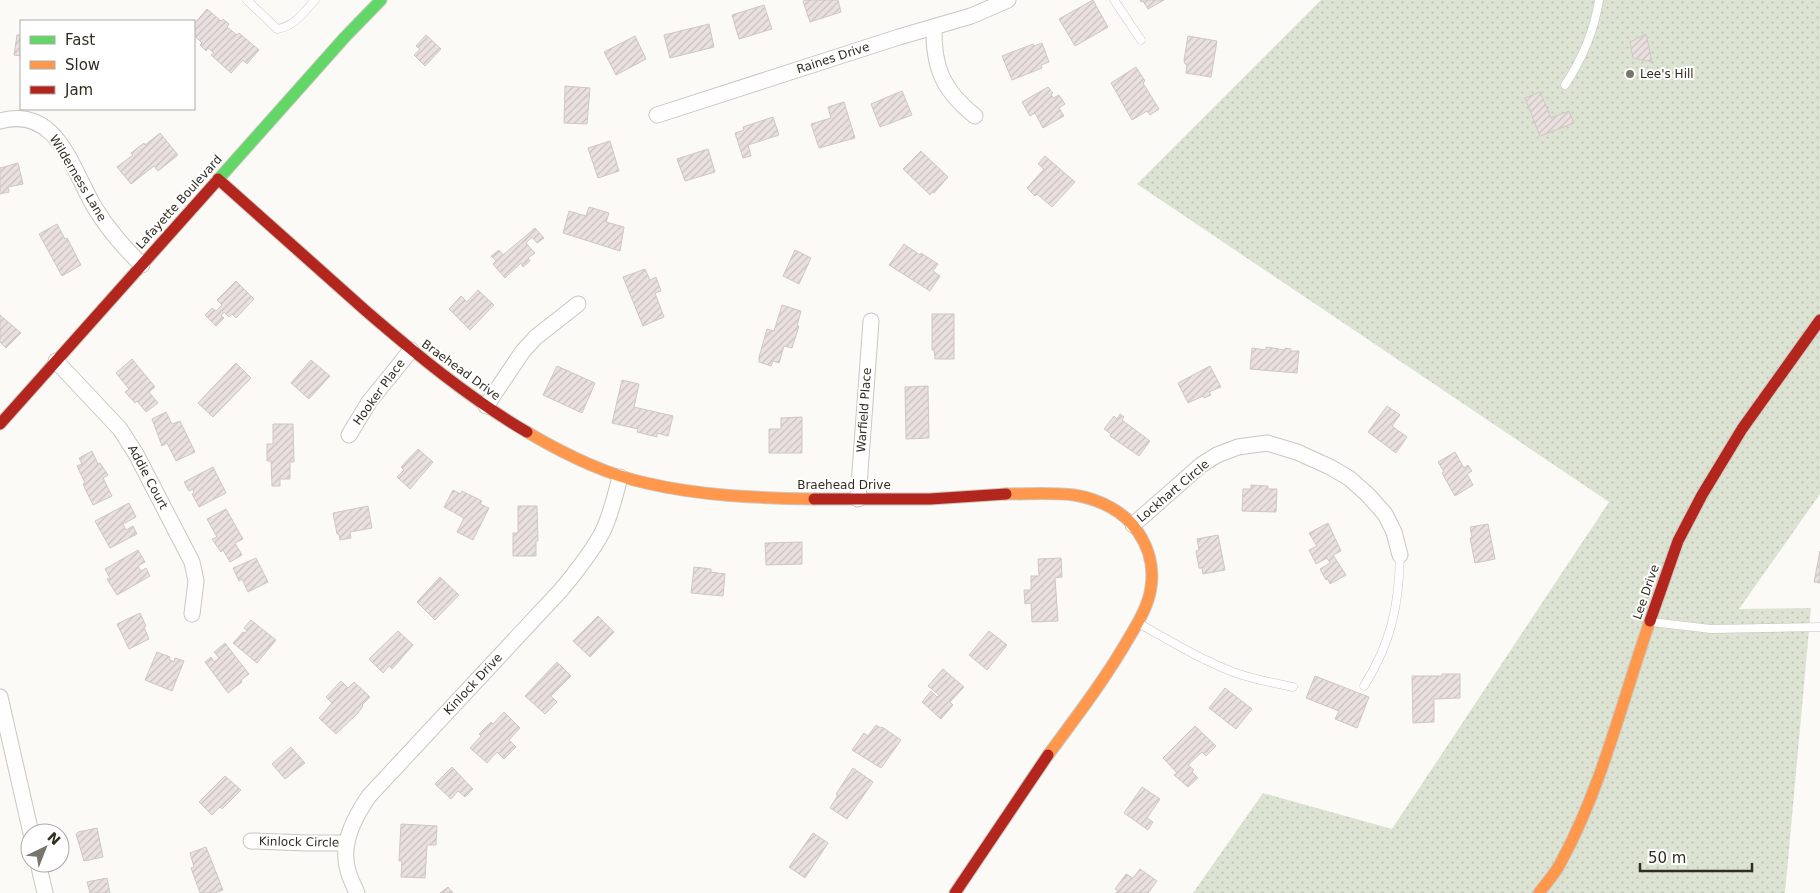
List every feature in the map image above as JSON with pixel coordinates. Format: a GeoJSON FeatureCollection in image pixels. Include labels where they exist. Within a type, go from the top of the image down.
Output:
{"type":"FeatureCollection","features":[{"type":"Feature","properties":{"kind":"street","name":"Lafayette Boulevard"},"geometry":{"type":"LineString","coordinates":[[3,416],[56,362],[370,7],[381,0]]}},
{"type":"Feature","properties":{"kind":"street","name":"Raines Drive"},"geometry":{"type":"LineString","coordinates":[[658,115],[747,85],[971,16],[1008,0]]}},
{"type":"Feature","properties":{"kind":"street"},"geometry":{"type":"LineString","coordinates":[[934,27],[936,62],[943,80],[958,103],[975,116]]}},
{"type":"Feature","properties":{"kind":"street","name":"Wilderness Lane"},"geometry":{"type":"LineString","coordinates":[[0,121],[12,118],[25,118],[38,122],[55,136],[109,230],[142,265]]}},
{"type":"Feature","properties":{"kind":"street","name":"Braehead Drive"},"geometry":{"type":"LineString","coordinates":[[218,179],[411,350],[461,390],[531,434],[576,459],[620,477],[664,488],[744,497],[804,500],[935,499],[997,493],[1065,494],[1105,504],[1120,512],[1133,525],[1147,549],[1151,568],[1152,584],[1150,597],[1138,623],[1106,676],[1032,777],[955,893]]}},
{"type":"Feature","properties":{"kind":"street"},"geometry":{"type":"LineString","coordinates":[[486,406],[524,351],[536,337],[578,304]]}},
{"type":"Feature","properties":{"kind":"street","name":"Lee Drive"},"geometry":{"type":"LineString","coordinates":[[1539,893],[1561,863],[1588,804],[1621,713],[1632,673],[1678,541],[1702,495],[1742,429],[1820,320]]}},
{"type":"Feature","properties":{"kind":"street","name":"Warfield Place"},"geometry":{"type":"LineString","coordinates":[[858,499],[871,321]]}},
{"type":"Feature","properties":{"kind":"street","name":"Hooker Place"},"geometry":{"type":"LineString","coordinates":[[349,435],[369,402],[411,350]]}},
{"type":"Feature","properties":{"kind":"street","name":"Addie Court"},"geometry":{"type":"LineString","coordinates":[[56,362],[112,419],[136,454],[192,562],[196,581],[192,614]]}},
{"type":"Feature","properties":{"kind":"street","name":"Lockhart Circle"},"geometry":{"type":"LineString","coordinates":[[1133,525],[1202,465],[1217,455],[1238,447],[1267,443],[1297,452],[1349,478],[1385,514],[1394,532],[1400,555]]}},
{"type":"Feature","properties":{"kind":"street","name":"Kinlock Drive"},"geometry":{"type":"LineString","coordinates":[[357,893],[348,872],[346,858],[347,843],[358,812],[369,796],[561,590],[583,562],[602,532],[611,511],[620,477]]}},
{"type":"Feature","properties":{"kind":"street"},"geometry":{"type":"LineString","coordinates":[[0,697],[29,823]]}},
{"type":"Feature","properties":{"kind":"street","name":"Kinlock Circle"},"geometry":{"type":"LineString","coordinates":[[252,841],[347,843]]}},
{"type":"Feature","properties":{"kind":"street"},"geometry":{"type":"LineString","coordinates":[[41,873],[46,893]]}},
{"type":"Feature","properties":{"kind":"lane"},"geometry":{"type":"LineString","coordinates":[[248,0],[277,28],[286,28],[293,23],[315,0]]}},
{"type":"Feature","properties":{"kind":"lane"},"geometry":{"type":"LineString","coordinates":[[1114,0],[1141,40]]}},
{"type":"Feature","properties":{"kind":"lane"},"geometry":{"type":"LineString","coordinates":[[1565,85],[1588,46],[1596,22],[1599,0]]}},
{"type":"Feature","properties":{"kind":"lane"},"geometry":{"type":"LineString","coordinates":[[1364,686],[1383,652],[1393,621],[1398,589],[1400,555]]}},
{"type":"Feature","properties":{"kind":"lane"},"geometry":{"type":"LineString","coordinates":[[1650,622],[1711,630],[1820,627]]}},
{"type":"Feature","properties":{"kind":"lane"},"geometry":{"type":"LineString","coordinates":[[1138,623],[1184,649],[1233,672],[1293,687]]}},
{"type":"Feature","properties":{"kind":"green space"},"geometry":{"type":"Polygon","coordinates":[[[1321,0],[1820,0],[1820,494],[1739,609],[1811,608],[1785,893],[1193,893],[1263,793],[1392,829],[1609,502],[1137,184],[1321,0]]]}},
{"type":"Feature","properties":{"kind":"building"},"geometry":{"type":"Polygon","coordinates":[[[838,0],[841,12],[810,22],[803,1],[838,0]]]}},
{"type":"Feature","properties":{"kind":"building"},"geometry":{"type":"Polygon","coordinates":[[[1093,0],[1108,27],[1075,46],[1059,19],[1093,0]]]}},
{"type":"Feature","properties":{"kind":"building"},"geometry":{"type":"Polygon","coordinates":[[[1140,0],[1164,0],[1148,9],[1143,1],[1141,2],[1140,0]]]}},
{"type":"Feature","properties":{"kind":"building"},"geometry":{"type":"Polygon","coordinates":[[[764,5],[772,29],[739,39],[732,15],[764,5]]]}},
{"type":"Feature","properties":{"kind":"building"},"geometry":{"type":"Polygon","coordinates":[[[207,9],[221,21],[223,19],[229,24],[227,27],[237,35],[239,33],[259,50],[247,64],[243,60],[231,73],[211,55],[214,53],[208,48],[206,51],[200,45],[202,43],[195,36],[195,23],[207,9]]]}},
{"type":"Feature","properties":{"kind":"building"},"geometry":{"type":"Polygon","coordinates":[[[709,24],[714,47],[670,58],[664,35],[709,24]]]}},
{"type":"Feature","properties":{"kind":"building"},"geometry":{"type":"Polygon","coordinates":[[[1646,34],[1652,62],[1633,58],[1630,42],[1646,34]]]}},
{"type":"Feature","properties":{"kind":"building"},"geometry":{"type":"Polygon","coordinates":[[[17,35],[20,35],[20,56],[14,55],[17,35]]]}},
{"type":"Feature","properties":{"kind":"building"},"geometry":{"type":"Polygon","coordinates":[[[426,35],[441,49],[425,66],[414,55],[420,49],[416,46],[426,35]]]}},
{"type":"Feature","properties":{"kind":"building"},"geometry":{"type":"Polygon","coordinates":[[[635,36],[646,59],[616,75],[604,52],[635,36]]]}},
{"type":"Feature","properties":{"kind":"building"},"geometry":{"type":"Polygon","coordinates":[[[1188,36],[1217,41],[1211,77],[1186,73],[1187,64],[1185,64],[1184,60],[1188,36]]]}},
{"type":"Feature","properties":{"kind":"building"},"geometry":{"type":"Polygon","coordinates":[[[1042,43],[1049,62],[1041,65],[1042,68],[1012,80],[1002,56],[1033,44],[1034,46],[1042,43]]]}},
{"type":"Feature","properties":{"kind":"building"},"geometry":{"type":"Polygon","coordinates":[[[1136,67],[1145,81],[1143,83],[1159,109],[1150,115],[1147,111],[1132,120],[1111,83],[1136,67]]]}},
{"type":"Feature","properties":{"kind":"building"},"geometry":{"type":"Polygon","coordinates":[[[565,86],[590,88],[587,124],[564,123],[565,86]]]}},
{"type":"Feature","properties":{"kind":"building"},"geometry":{"type":"Polygon","coordinates":[[[1048,87],[1053,93],[1051,94],[1053,98],[1059,95],[1065,104],[1059,108],[1064,116],[1043,128],[1035,113],[1030,116],[1022,102],[1048,87]]]}},
{"type":"Feature","properties":{"kind":"building"},"geometry":{"type":"Polygon","coordinates":[[[902,91],[912,115],[880,127],[871,104],[902,91]]]}},
{"type":"Feature","properties":{"kind":"building"},"geometry":{"type":"Polygon","coordinates":[[[1540,92],[1551,118],[1569,111],[1574,123],[1540,136],[1525,98],[1540,92]]]}},
{"type":"Feature","properties":{"kind":"building"},"geometry":{"type":"Polygon","coordinates":[[[844,102],[855,138],[819,148],[811,124],[831,118],[828,107],[844,102]]]}},
{"type":"Feature","properties":{"kind":"building"},"geometry":{"type":"Polygon","coordinates":[[[773,117],[779,135],[748,145],[751,156],[743,158],[735,133],[744,130],[743,127],[773,117]]]}},
{"type":"Feature","properties":{"kind":"building"},"geometry":{"type":"Polygon","coordinates":[[[160,133],[178,155],[158,171],[154,166],[131,184],[117,167],[133,155],[131,153],[160,133]]]}},
{"type":"Feature","properties":{"kind":"building"},"geometry":{"type":"Polygon","coordinates":[[[610,141],[619,171],[598,178],[588,148],[610,141]]]}},
{"type":"Feature","properties":{"kind":"building"},"geometry":{"type":"Polygon","coordinates":[[[708,149],[715,172],[685,181],[677,159],[708,149]]]}},
{"type":"Feature","properties":{"kind":"building"},"geometry":{"type":"Polygon","coordinates":[[[921,151],[948,177],[930,195],[903,169],[921,151]]]}},
{"type":"Feature","properties":{"kind":"building"},"geometry":{"type":"Polygon","coordinates":[[[1045,156],[1075,182],[1052,207],[1037,194],[1035,196],[1027,188],[1044,169],[1038,164],[1045,156]]]}},
{"type":"Feature","properties":{"kind":"building"},"geometry":{"type":"Polygon","coordinates":[[[18,163],[23,184],[8,187],[9,192],[0,194],[0,168],[18,163]]]}},
{"type":"Feature","properties":{"kind":"building"},"geometry":{"type":"Polygon","coordinates":[[[589,207],[609,213],[606,222],[624,227],[620,251],[563,233],[569,211],[586,216],[589,207]]]}},
{"type":"Feature","properties":{"kind":"building"},"geometry":{"type":"Polygon","coordinates":[[[57,224],[65,239],[67,238],[81,265],[62,276],[39,234],[57,224]]]}},
{"type":"Feature","properties":{"kind":"building"},"geometry":{"type":"Polygon","coordinates":[[[535,228],[544,238],[537,243],[532,237],[526,243],[535,253],[528,258],[530,261],[523,267],[521,263],[505,278],[493,264],[496,261],[491,256],[499,250],[503,255],[535,228]]]}},
{"type":"Feature","properties":{"kind":"building"},"geometry":{"type":"Polygon","coordinates":[[[904,244],[938,264],[933,271],[940,276],[930,291],[889,265],[904,244]]]}},
{"type":"Feature","properties":{"kind":"building"},"geometry":{"type":"Polygon","coordinates":[[[795,250],[811,258],[799,284],[783,276],[795,250]]]}},
{"type":"Feature","properties":{"kind":"building"},"geometry":{"type":"Polygon","coordinates":[[[645,269],[650,280],[656,277],[661,291],[655,293],[664,317],[643,326],[623,277],[645,269]]]}},
{"type":"Feature","properties":{"kind":"building"},"geometry":{"type":"Polygon","coordinates":[[[236,281],[254,299],[236,318],[232,314],[229,317],[224,312],[221,316],[224,318],[216,326],[205,315],[212,308],[216,311],[222,305],[217,300],[236,281]]]}},
{"type":"Feature","properties":{"kind":"building"},"geometry":{"type":"Polygon","coordinates":[[[478,290],[494,305],[470,330],[449,309],[461,296],[467,302],[478,290]]]}},
{"type":"Feature","properties":{"kind":"building"},"geometry":{"type":"Polygon","coordinates":[[[782,305],[801,311],[797,326],[799,326],[792,348],[784,346],[779,363],[773,361],[771,366],[759,362],[759,357],[767,329],[774,331],[782,305]]]}},
{"type":"Feature","properties":{"kind":"building"},"geometry":{"type":"Polygon","coordinates":[[[932,314],[954,314],[954,359],[935,359],[934,350],[932,350],[932,314]]]}},
{"type":"Feature","properties":{"kind":"building"},"geometry":{"type":"Polygon","coordinates":[[[0,315],[21,333],[6,348],[0,342],[0,315]]]}},
{"type":"Feature","properties":{"kind":"building"},"geometry":{"type":"Polygon","coordinates":[[[1266,347],[1299,351],[1297,373],[1250,369],[1252,348],[1266,350],[1266,347]]]}},
{"type":"Feature","properties":{"kind":"building"},"geometry":{"type":"Polygon","coordinates":[[[132,359],[155,387],[149,392],[158,403],[146,412],[137,401],[135,403],[125,392],[129,389],[116,373],[132,359]]]}},
{"type":"Feature","properties":{"kind":"building"},"geometry":{"type":"Polygon","coordinates":[[[311,360],[330,376],[309,399],[291,383],[311,360]]]}},
{"type":"Feature","properties":{"kind":"building"},"geometry":{"type":"Polygon","coordinates":[[[236,363],[251,378],[213,417],[198,403],[236,363]]]}},
{"type":"Feature","properties":{"kind":"building"},"geometry":{"type":"Polygon","coordinates":[[[557,366],[595,383],[582,413],[543,395],[557,366]]]}},
{"type":"Feature","properties":{"kind":"building"},"geometry":{"type":"Polygon","coordinates":[[[1210,366],[1221,387],[1209,392],[1211,395],[1204,398],[1203,396],[1188,403],[1178,383],[1210,366]]]}},
{"type":"Feature","properties":{"kind":"building"},"geometry":{"type":"Polygon","coordinates":[[[622,380],[639,384],[634,407],[673,416],[668,436],[657,433],[657,437],[637,432],[638,429],[612,423],[622,380]]]}},
{"type":"Feature","properties":{"kind":"building"},"geometry":{"type":"Polygon","coordinates":[[[928,386],[929,438],[906,439],[905,387],[928,386]]]}},
{"type":"Feature","properties":{"kind":"building"},"geometry":{"type":"Polygon","coordinates":[[[1387,406],[1400,415],[1392,426],[1407,437],[1396,453],[1368,432],[1387,406]]]}},
{"type":"Feature","properties":{"kind":"building"},"geometry":{"type":"Polygon","coordinates":[[[166,412],[172,424],[180,421],[195,452],[176,461],[167,443],[162,446],[152,419],[166,412]]]}},
{"type":"Feature","properties":{"kind":"building"},"geometry":{"type":"Polygon","coordinates":[[[1120,414],[1124,417],[1122,420],[1150,441],[1139,456],[1110,436],[1111,434],[1104,429],[1114,416],[1117,419],[1120,414]]]}},
{"type":"Feature","properties":{"kind":"building"},"geometry":{"type":"Polygon","coordinates":[[[802,417],[802,453],[769,453],[769,429],[781,429],[781,418],[802,417]]]}},
{"type":"Feature","properties":{"kind":"building"},"geometry":{"type":"Polygon","coordinates":[[[273,424],[293,424],[294,462],[290,462],[290,479],[280,479],[280,486],[272,486],[271,461],[267,461],[267,444],[273,444],[273,424]]]}},
{"type":"Feature","properties":{"kind":"building"},"geometry":{"type":"Polygon","coordinates":[[[418,449],[433,462],[410,489],[397,477],[404,470],[401,467],[418,449]]]}},
{"type":"Feature","properties":{"kind":"building"},"geometry":{"type":"Polygon","coordinates":[[[92,451],[98,464],[100,463],[108,475],[103,478],[112,496],[93,505],[77,466],[82,464],[79,458],[92,451]]]}},
{"type":"Feature","properties":{"kind":"building"},"geometry":{"type":"Polygon","coordinates":[[[1455,452],[1464,468],[1468,465],[1472,471],[1467,474],[1473,485],[1455,496],[1438,462],[1455,452]]]}},
{"type":"Feature","properties":{"kind":"building"},"geometry":{"type":"Polygon","coordinates":[[[213,467],[226,493],[199,507],[192,494],[194,493],[193,489],[189,491],[184,482],[213,467]]]}},
{"type":"Feature","properties":{"kind":"building"},"geometry":{"type":"Polygon","coordinates":[[[1251,485],[1268,486],[1268,489],[1277,489],[1276,512],[1242,511],[1243,489],[1251,489],[1251,485]]]}},
{"type":"Feature","properties":{"kind":"building"},"geometry":{"type":"Polygon","coordinates":[[[453,490],[461,494],[462,491],[482,501],[480,504],[489,508],[473,540],[457,532],[464,518],[444,507],[453,490]]]}},
{"type":"Feature","properties":{"kind":"building"},"geometry":{"type":"Polygon","coordinates":[[[129,503],[136,517],[123,524],[126,530],[133,526],[137,534],[110,548],[95,521],[129,503]]]}},
{"type":"Feature","properties":{"kind":"building"},"geometry":{"type":"Polygon","coordinates":[[[368,506],[372,528],[350,532],[351,538],[340,540],[333,513],[368,506]]]}},
{"type":"Feature","properties":{"kind":"building"},"geometry":{"type":"Polygon","coordinates":[[[518,506],[537,506],[538,541],[536,541],[536,556],[513,556],[513,533],[518,533],[518,506]]]}},
{"type":"Feature","properties":{"kind":"building"},"geometry":{"type":"Polygon","coordinates":[[[226,509],[243,539],[235,543],[242,555],[230,562],[223,550],[221,552],[212,539],[217,537],[207,519],[226,509]]]}},
{"type":"Feature","properties":{"kind":"building"},"geometry":{"type":"Polygon","coordinates":[[[1328,523],[1341,551],[1333,555],[1346,575],[1330,584],[1320,569],[1330,563],[1327,558],[1316,564],[1309,550],[1317,546],[1309,533],[1328,523]]]}},
{"type":"Feature","properties":{"kind":"building"},"geometry":{"type":"Polygon","coordinates":[[[1488,524],[1495,559],[1475,563],[1470,538],[1472,538],[1470,527],[1488,524]]]}},
{"type":"Feature","properties":{"kind":"building"},"geometry":{"type":"Polygon","coordinates":[[[1218,535],[1225,570],[1203,574],[1202,568],[1199,568],[1196,551],[1199,550],[1197,539],[1218,535]]]}},
{"type":"Feature","properties":{"kind":"building"},"geometry":{"type":"Polygon","coordinates":[[[802,542],[802,564],[766,565],[765,543],[802,542]]]}},
{"type":"Feature","properties":{"kind":"building"},"geometry":{"type":"Polygon","coordinates":[[[138,550],[145,562],[138,566],[141,571],[146,568],[150,576],[117,595],[107,579],[110,578],[105,569],[138,550]]]}},
{"type":"Feature","properties":{"kind":"building"},"geometry":{"type":"Polygon","coordinates":[[[1820,551],[1820,583],[1814,582],[1820,551]]]}},
{"type":"Feature","properties":{"kind":"building"},"geometry":{"type":"Polygon","coordinates":[[[256,558],[268,582],[248,592],[242,579],[239,581],[233,568],[256,558]]]}},
{"type":"Feature","properties":{"kind":"building"},"geometry":{"type":"Polygon","coordinates":[[[1061,558],[1062,577],[1055,578],[1058,621],[1032,622],[1031,603],[1025,604],[1024,590],[1031,590],[1031,576],[1039,576],[1038,559],[1061,558]]]}},
{"type":"Feature","properties":{"kind":"building"},"geometry":{"type":"Polygon","coordinates":[[[694,567],[711,569],[711,572],[725,574],[723,596],[691,593],[694,567]]]}},
{"type":"Feature","properties":{"kind":"building"},"geometry":{"type":"Polygon","coordinates":[[[440,577],[459,595],[435,620],[417,602],[440,577]]]}},
{"type":"Feature","properties":{"kind":"building"},"geometry":{"type":"Polygon","coordinates":[[[140,613],[149,639],[129,649],[117,624],[140,613]]]}},
{"type":"Feature","properties":{"kind":"building"},"geometry":{"type":"Polygon","coordinates":[[[598,616],[614,632],[590,657],[573,641],[598,616]]]}},
{"type":"Feature","properties":{"kind":"building"},"geometry":{"type":"Polygon","coordinates":[[[251,620],[276,640],[257,663],[233,643],[243,632],[245,633],[247,630],[244,628],[251,620]]]}},
{"type":"Feature","properties":{"kind":"building"},"geometry":{"type":"Polygon","coordinates":[[[398,631],[413,645],[392,669],[389,666],[383,673],[369,659],[398,631]]]}},
{"type":"Feature","properties":{"kind":"building"},"geometry":{"type":"Polygon","coordinates":[[[989,631],[1007,645],[987,670],[969,655],[989,631]]]}},
{"type":"Feature","properties":{"kind":"building"},"geometry":{"type":"Polygon","coordinates":[[[225,643],[249,674],[228,693],[205,662],[211,657],[214,662],[219,658],[214,652],[225,643]]]}},
{"type":"Feature","properties":{"kind":"building"},"geometry":{"type":"Polygon","coordinates":[[[157,652],[170,657],[169,659],[174,662],[175,658],[184,661],[172,691],[145,680],[157,652]]]}},
{"type":"Feature","properties":{"kind":"building"},"geometry":{"type":"Polygon","coordinates":[[[557,662],[571,676],[551,696],[557,702],[545,714],[525,696],[557,662]]]}},
{"type":"Feature","properties":{"kind":"building"},"geometry":{"type":"Polygon","coordinates":[[[943,669],[964,687],[950,702],[953,705],[941,719],[922,702],[931,691],[937,697],[939,695],[928,686],[943,669]]]}},
{"type":"Feature","properties":{"kind":"building"},"geometry":{"type":"Polygon","coordinates":[[[1442,674],[1460,674],[1460,698],[1434,699],[1434,722],[1413,723],[1412,676],[1442,676],[1442,674]]]}},
{"type":"Feature","properties":{"kind":"building"},"geometry":{"type":"Polygon","coordinates":[[[1315,676],[1369,697],[1357,728],[1335,719],[1339,711],[1306,698],[1315,676]]]}},
{"type":"Feature","properties":{"kind":"building"},"geometry":{"type":"Polygon","coordinates":[[[341,681],[348,688],[354,682],[370,697],[362,705],[358,713],[336,734],[319,718],[332,703],[326,697],[341,681]]]}},
{"type":"Feature","properties":{"kind":"building"},"geometry":{"type":"Polygon","coordinates":[[[1225,688],[1252,709],[1236,729],[1209,708],[1225,688]]]}},
{"type":"Feature","properties":{"kind":"building"},"geometry":{"type":"Polygon","coordinates":[[[504,712],[520,728],[509,740],[516,747],[504,759],[497,752],[487,763],[470,748],[481,736],[479,734],[491,722],[493,724],[504,712]]]}},
{"type":"Feature","properties":{"kind":"building"},"geometry":{"type":"Polygon","coordinates":[[[876,725],[901,740],[881,768],[852,750],[864,733],[868,736],[876,725]]]}},
{"type":"Feature","properties":{"kind":"building"},"geometry":{"type":"Polygon","coordinates":[[[1195,726],[1216,746],[1206,756],[1202,752],[1188,765],[1194,770],[1192,772],[1198,778],[1188,787],[1174,775],[1177,773],[1163,758],[1195,726]]]}},
{"type":"Feature","properties":{"kind":"building"},"geometry":{"type":"Polygon","coordinates":[[[291,747],[305,763],[285,779],[272,764],[291,747]]]}},
{"type":"Feature","properties":{"kind":"building"},"geometry":{"type":"Polygon","coordinates":[[[452,767],[473,789],[465,797],[458,791],[451,799],[435,784],[452,767]]]}},
{"type":"Feature","properties":{"kind":"building"},"geometry":{"type":"Polygon","coordinates":[[[853,768],[873,782],[847,819],[830,808],[838,795],[836,794],[853,768]]]}},
{"type":"Feature","properties":{"kind":"building"},"geometry":{"type":"Polygon","coordinates":[[[225,776],[241,790],[222,809],[220,807],[212,815],[199,802],[225,776]]]}},
{"type":"Feature","properties":{"kind":"building"},"geometry":{"type":"Polygon","coordinates":[[[1142,787],[1160,799],[1147,818],[1153,822],[1148,830],[1124,813],[1142,787]]]}},
{"type":"Feature","properties":{"kind":"building"},"geometry":{"type":"Polygon","coordinates":[[[401,824],[437,826],[436,845],[427,845],[425,878],[401,877],[402,861],[399,861],[401,824]]]}},
{"type":"Feature","properties":{"kind":"building"},"geometry":{"type":"Polygon","coordinates":[[[97,828],[103,857],[84,861],[76,834],[97,828]]]}},
{"type":"Feature","properties":{"kind":"building"},"geometry":{"type":"Polygon","coordinates":[[[813,833],[828,843],[805,878],[789,867],[813,833]]]}},
{"type":"Feature","properties":{"kind":"building"},"geometry":{"type":"Polygon","coordinates":[[[206,847],[223,890],[215,893],[200,893],[191,868],[194,867],[190,853],[206,847]]]}},
{"type":"Feature","properties":{"kind":"building"},"geometry":{"type":"Polygon","coordinates":[[[1140,869],[1157,881],[1148,893],[1116,893],[1118,890],[1115,889],[1126,874],[1133,878],[1140,869]]]}},
{"type":"Feature","properties":{"kind":"building"},"geometry":{"type":"Polygon","coordinates":[[[107,878],[110,893],[90,893],[87,882],[107,878]]]}},
{"type":"Feature","properties":{"kind":"building"},"geometry":{"type":"Polygon","coordinates":[[[448,887],[453,893],[440,893],[448,887]]]}},
{"type":"Feature","properties":{"kind":"traffic: fast"},"geometry":{"type":"LineString","coordinates":[[215,183],[345,37],[381,0]]}},
{"type":"Feature","properties":{"kind":"traffic: slow"},"geometry":{"type":"LineString","coordinates":[[527,432],[585,462],[615,474],[646,483],[709,494],[814,499]]}},
{"type":"Feature","properties":{"kind":"traffic: slow"},"geometry":{"type":"LineString","coordinates":[[1006,494],[1049,493],[1074,495],[1102,503],[1126,518],[1138,532],[1148,551],[1151,565],[1152,580],[1150,593],[1140,618],[1101,682],[1048,755]]}},
{"type":"Feature","properties":{"kind":"traffic: slow"},"geometry":{"type":"LineString","coordinates":[[1539,893],[1559,866],[1588,804],[1600,774],[1650,621]]}},
{"type":"Feature","properties":{"kind":"traffic: jam"},"geometry":{"type":"LineString","coordinates":[[218,179],[405,344],[464,390],[527,432]]}},
{"type":"Feature","properties":{"kind":"traffic: jam"},"geometry":{"type":"LineString","coordinates":[[0,424],[215,183]]}},
{"type":"Feature","properties":{"kind":"traffic: jam"},"geometry":{"type":"LineString","coordinates":[[1650,621],[1678,541],[1702,495],[1742,429],[1820,320]]}},
{"type":"Feature","properties":{"kind":"traffic: jam"},"geometry":{"type":"LineString","coordinates":[[814,499],[930,499],[1006,494]]}},
{"type":"Feature","properties":{"kind":"traffic: jam"},"geometry":{"type":"LineString","coordinates":[[955,893],[1048,755]]}},
{"type":"Feature","properties":{"kind":"place","name":"Lee's Hill"},"geometry":{"type":"Point","coordinates":[1630,74]}}]}
